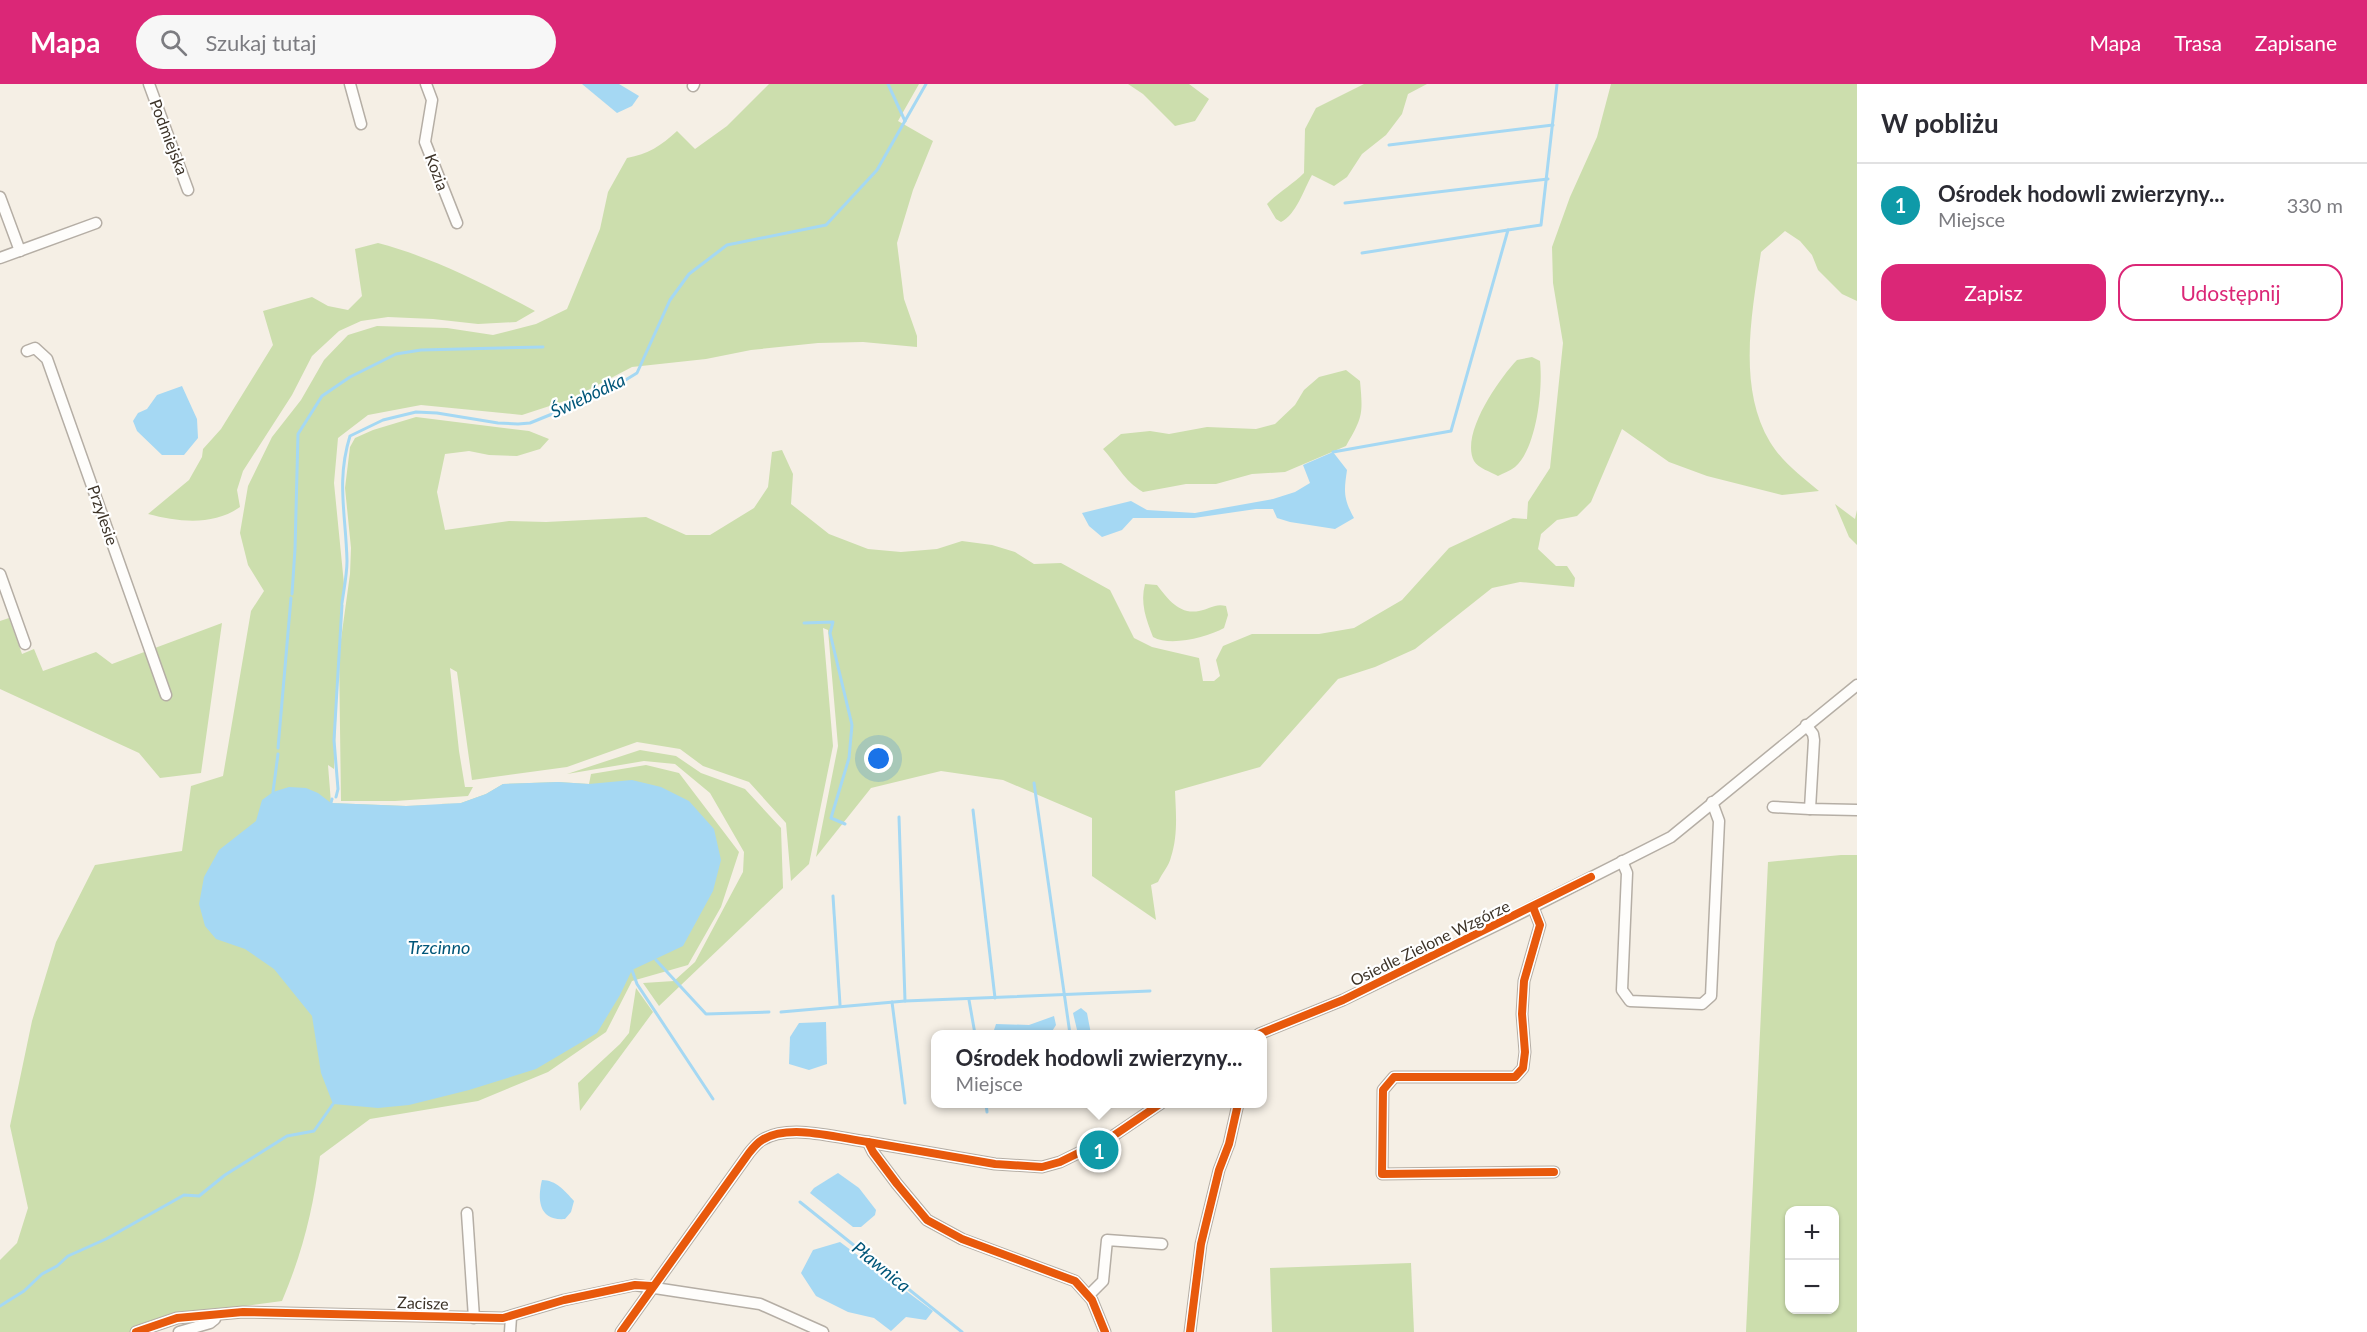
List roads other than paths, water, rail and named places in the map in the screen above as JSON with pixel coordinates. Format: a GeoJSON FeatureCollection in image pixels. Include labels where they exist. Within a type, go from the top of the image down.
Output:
{"type":"FeatureCollection","features":[{"type":"Feature","properties":{"kind":"street","name":"Podmiejska"},"geometry":{"type":"LineString","coordinates":[[149,84],[188,190]]}},
{"type":"Feature","properties":{"kind":"street"},"geometry":{"type":"LineString","coordinates":[[350,84],[361,124]]}},
{"type":"Feature","properties":{"kind":"street","name":"Kozia"},"geometry":{"type":"LineString","coordinates":[[426,84],[432,100],[425,142],[457,224]]}},
{"type":"Feature","properties":{"kind":"street"},"geometry":{"type":"LineString","coordinates":[[0,197],[20,251]]}},
{"type":"Feature","properties":{"kind":"street"},"geometry":{"type":"LineString","coordinates":[[0,258],[96,223]]}},
{"type":"Feature","properties":{"kind":"street","name":"Przylesie"},"geometry":{"type":"LineString","coordinates":[[27,351],[35,348],[46,359],[166,695]]}},
{"type":"Feature","properties":{"kind":"street"},"geometry":{"type":"LineString","coordinates":[[0,574],[25,644]]}},
{"type":"Feature","properties":{"kind":"street"},"geometry":{"type":"LineString","coordinates":[[1533,907],[1671,837],[1857,685]]}},
{"type":"Feature","properties":{"kind":"street"},"geometry":{"type":"LineString","coordinates":[[1806,725],[1813,734],[1814,740],[1810,809]]}},
{"type":"Feature","properties":{"kind":"street"},"geometry":{"type":"LineString","coordinates":[[1622,861],[1627,873],[1622,990],[1630,1001],[1702,1004],[1711,996],[1719,821],[1712,802]]}},
{"type":"Feature","properties":{"kind":"street"},"geometry":{"type":"LineString","coordinates":[[1773,807],[1857,810]]}},
{"type":"Feature","properties":{"kind":"street","name":"Osiedle Zielone Wzgórze"},"geometry":{"type":"LineString","coordinates":[[1267,1032],[1343,1000],[1533,907],[1540,925],[1526,972],[1522,996],[1525,1052],[1520,1073],[1515,1077],[1394,1077],[1383,1089],[1382,1174],[1554,1172]]}},
{"type":"Feature","properties":{"kind":"street"},"geometry":{"type":"LineString","coordinates":[[621,1332],[749,1153],[760,1140],[774,1134],[790,1131],[995,1164],[1042,1167],[1060,1162],[1113,1136],[1154,1108]]}},
{"type":"Feature","properties":{"kind":"street"},"geometry":{"type":"LineString","coordinates":[[1190,1332],[1201,1244],[1237,1108]]}},
{"type":"Feature","properties":{"kind":"street"},"geometry":{"type":"LineString","coordinates":[[868,1142],[873,1152],[920,1213],[936,1226],[981,1246],[1070,1278],[1080,1284],[1089,1295],[1105,1332]]}},
{"type":"Feature","properties":{"kind":"street"},"geometry":{"type":"LineString","coordinates":[[467,1213],[474,1318]]}},
{"type":"Feature","properties":{"kind":"street"},"geometry":{"type":"LineString","coordinates":[[1089,1295],[1103,1281],[1107,1240],[1162,1245]]}},
{"type":"Feature","properties":{"kind":"street","name":"Zacisze"},"geometry":{"type":"LineString","coordinates":[[136,1332],[177,1318],[243,1312],[504,1318],[564,1300],[635,1285],[760,1304],[823,1332]]}},
{"type":"Feature","properties":{"kind":"street"},"geometry":{"type":"LineString","coordinates":[[179,1332],[210,1323],[219,1315]]}},
{"type":"Feature","properties":{"kind":"street"},"geometry":{"type":"LineString","coordinates":[[510,1332],[511,1317]]}},
{"type":"Feature","properties":{"kind":"water"},"geometry":{"type":"Polygon","coordinates":[[[582,84],[619,84],[639,96],[632,106],[617,113],[582,84]]]}},
{"type":"Feature","properties":{"kind":"water"},"geometry":{"type":"Polygon","coordinates":[[[182,386],[197,419],[198,438],[184,455],[162,455],[137,431],[133,421],[138,413],[147,409],[157,395],[182,386]]]}},
{"type":"Feature","properties":{"kind":"water"},"geometry":{"type":"Polygon","coordinates":[[[1333,452],[1347,470],[1345,494],[1354,518],[1335,529],[1290,522],[1277,518],[1273,509],[1256,509],[1194,518],[1133,518],[1122,530],[1102,537],[1089,526],[1082,513],[1131,501],[1147,510],[1195,513],[1273,499],[1295,492],[1310,483],[1303,465],[1333,452]]]}},
{"type":"Feature","properties":{"kind":"water","name":"Trzcinno"},"geometry":{"type":"Polygon","coordinates":[[[632,780],[661,787],[689,801],[714,829],[721,860],[713,891],[683,946],[632,970],[597,1033],[536,1069],[469,1090],[409,1105],[378,1108],[333,1104],[321,1073],[312,1016],[274,969],[245,949],[216,939],[205,926],[199,904],[204,877],[219,850],[256,821],[262,800],[273,792],[289,787],[306,788],[318,793],[331,803],[406,806],[461,803],[486,794],[503,784],[558,782],[589,784],[632,780]]]}},
{"type":"Feature","properties":{"kind":"water"},"geometry":{"type":"Polygon","coordinates":[[[1081,1008],[1087,1013],[1090,1030],[1077,1030],[1073,1013],[1081,1008]]]}},
{"type":"Feature","properties":{"kind":"water"},"geometry":{"type":"Polygon","coordinates":[[[1054,1016],[1056,1025],[1053,1030],[994,1030],[996,1024],[1029,1025],[1054,1016]]]}},
{"type":"Feature","properties":{"kind":"water"},"geometry":{"type":"Polygon","coordinates":[[[826,1022],[827,1064],[809,1070],[789,1064],[790,1037],[799,1023],[826,1022]]]}},
{"type":"Feature","properties":{"kind":"water"},"geometry":{"type":"Polygon","coordinates":[[[838,1173],[859,1188],[876,1210],[875,1215],[861,1227],[853,1227],[810,1193],[838,1173]]]}},
{"type":"Feature","properties":{"kind":"water"},"geometry":{"type":"Polygon","coordinates":[[[542,1180],[556,1184],[574,1201],[571,1212],[565,1219],[550,1217],[542,1208],[540,1195],[542,1180]]]}},
{"type":"Feature","properties":{"kind":"water"},"geometry":{"type":"Polygon","coordinates":[[[840,1242],[933,1311],[926,1320],[906,1317],[891,1331],[874,1318],[848,1312],[816,1296],[801,1273],[813,1250],[840,1242]]]}},
{"type":"Feature","properties":{"kind":"waterway"},"geometry":{"type":"LineString","coordinates":[[888,84],[905,121]]}},
{"type":"Feature","properties":{"kind":"waterway","name":"Świebódka"},"geometry":{"type":"LineString","coordinates":[[342,603],[347,561],[343,468],[350,436],[383,420],[416,412],[437,413],[498,423],[530,423],[619,384],[637,373],[670,300],[689,274],[727,245],[826,225],[877,170],[926,84]]}},
{"type":"Feature","properties":{"kind":"waterway"},"geometry":{"type":"LineString","coordinates":[[1333,452],[1451,431],[1508,230],[1541,225],[1557,84]]}},
{"type":"Feature","properties":{"kind":"waterway"},"geometry":{"type":"LineString","coordinates":[[1389,145],[1553,125]]}},
{"type":"Feature","properties":{"kind":"waterway"},"geometry":{"type":"LineString","coordinates":[[1345,203],[1548,179]]}},
{"type":"Feature","properties":{"kind":"waterway"},"geometry":{"type":"LineString","coordinates":[[1362,253],[1508,230]]}},
{"type":"Feature","properties":{"kind":"waterway"},"geometry":{"type":"LineString","coordinates":[[292,594],[298,434],[322,396],[350,377],[396,354],[421,350],[543,347]]}},
{"type":"Feature","properties":{"kind":"waterway"},"geometry":{"type":"LineString","coordinates":[[278,748],[291,598]]}},
{"type":"Feature","properties":{"kind":"waterway","name":"Świebódka"},"geometry":{"type":"LineString","coordinates":[[336,797],[338,789],[334,740],[342,605]]}},
{"type":"Feature","properties":{"kind":"waterway"},"geometry":{"type":"LineString","coordinates":[[804,623],[833,622],[830,633],[852,725],[849,758],[831,818],[845,824]]}},
{"type":"Feature","properties":{"kind":"waterway"},"geometry":{"type":"LineString","coordinates":[[273,792],[278,754]]}},
{"type":"Feature","properties":{"kind":"waterway"},"geometry":{"type":"LineString","coordinates":[[1034,783],[1069,1030]]}},
{"type":"Feature","properties":{"kind":"waterway","name":"Świebódka"},"geometry":{"type":"LineString","coordinates":[[331,803],[332,799]]}},
{"type":"Feature","properties":{"kind":"waterway"},"geometry":{"type":"LineString","coordinates":[[973,810],[995,998]]}},
{"type":"Feature","properties":{"kind":"waterway"},"geometry":{"type":"LineString","coordinates":[[899,817],[905,1001]]}},
{"type":"Feature","properties":{"kind":"waterway"},"geometry":{"type":"LineString","coordinates":[[833,896],[840,1005]]}},
{"type":"Feature","properties":{"kind":"waterway"},"geometry":{"type":"LineString","coordinates":[[656,960],[706,1014],[769,1012]]}},
{"type":"Feature","properties":{"kind":"waterway","name":"Pławnica"},"geometry":{"type":"LineString","coordinates":[[632,970],[637,984],[713,1099]]}},
{"type":"Feature","properties":{"kind":"waterway"},"geometry":{"type":"LineString","coordinates":[[781,1012],[905,1001],[1150,991]]}},
{"type":"Feature","properties":{"kind":"waterway"},"geometry":{"type":"LineString","coordinates":[[969,1000],[974,1030]]}},
{"type":"Feature","properties":{"kind":"waterway"},"geometry":{"type":"LineString","coordinates":[[892,1002],[905,1103]]}},
{"type":"Feature","properties":{"kind":"waterway"},"geometry":{"type":"LineString","coordinates":[[0,1306],[24,1291],[42,1274],[57,1266],[68,1256],[106,1239],[184,1195],[199,1196],[225,1175],[287,1136],[314,1131],[333,1104]]}},
{"type":"Feature","properties":{"kind":"waterway"},"geometry":{"type":"LineString","coordinates":[[986,1108],[987,1112]]}},
{"type":"Feature","properties":{"kind":"waterway","name":"Pławnica"},"geometry":{"type":"LineString","coordinates":[[800,1202],[962,1332]]}},
{"type":"Feature","properties":{"kind":"place","name":"Ośrodek hodowli zwierzyny..."},"geometry":{"type":"Point","coordinates":[1099,1150]}}]}
